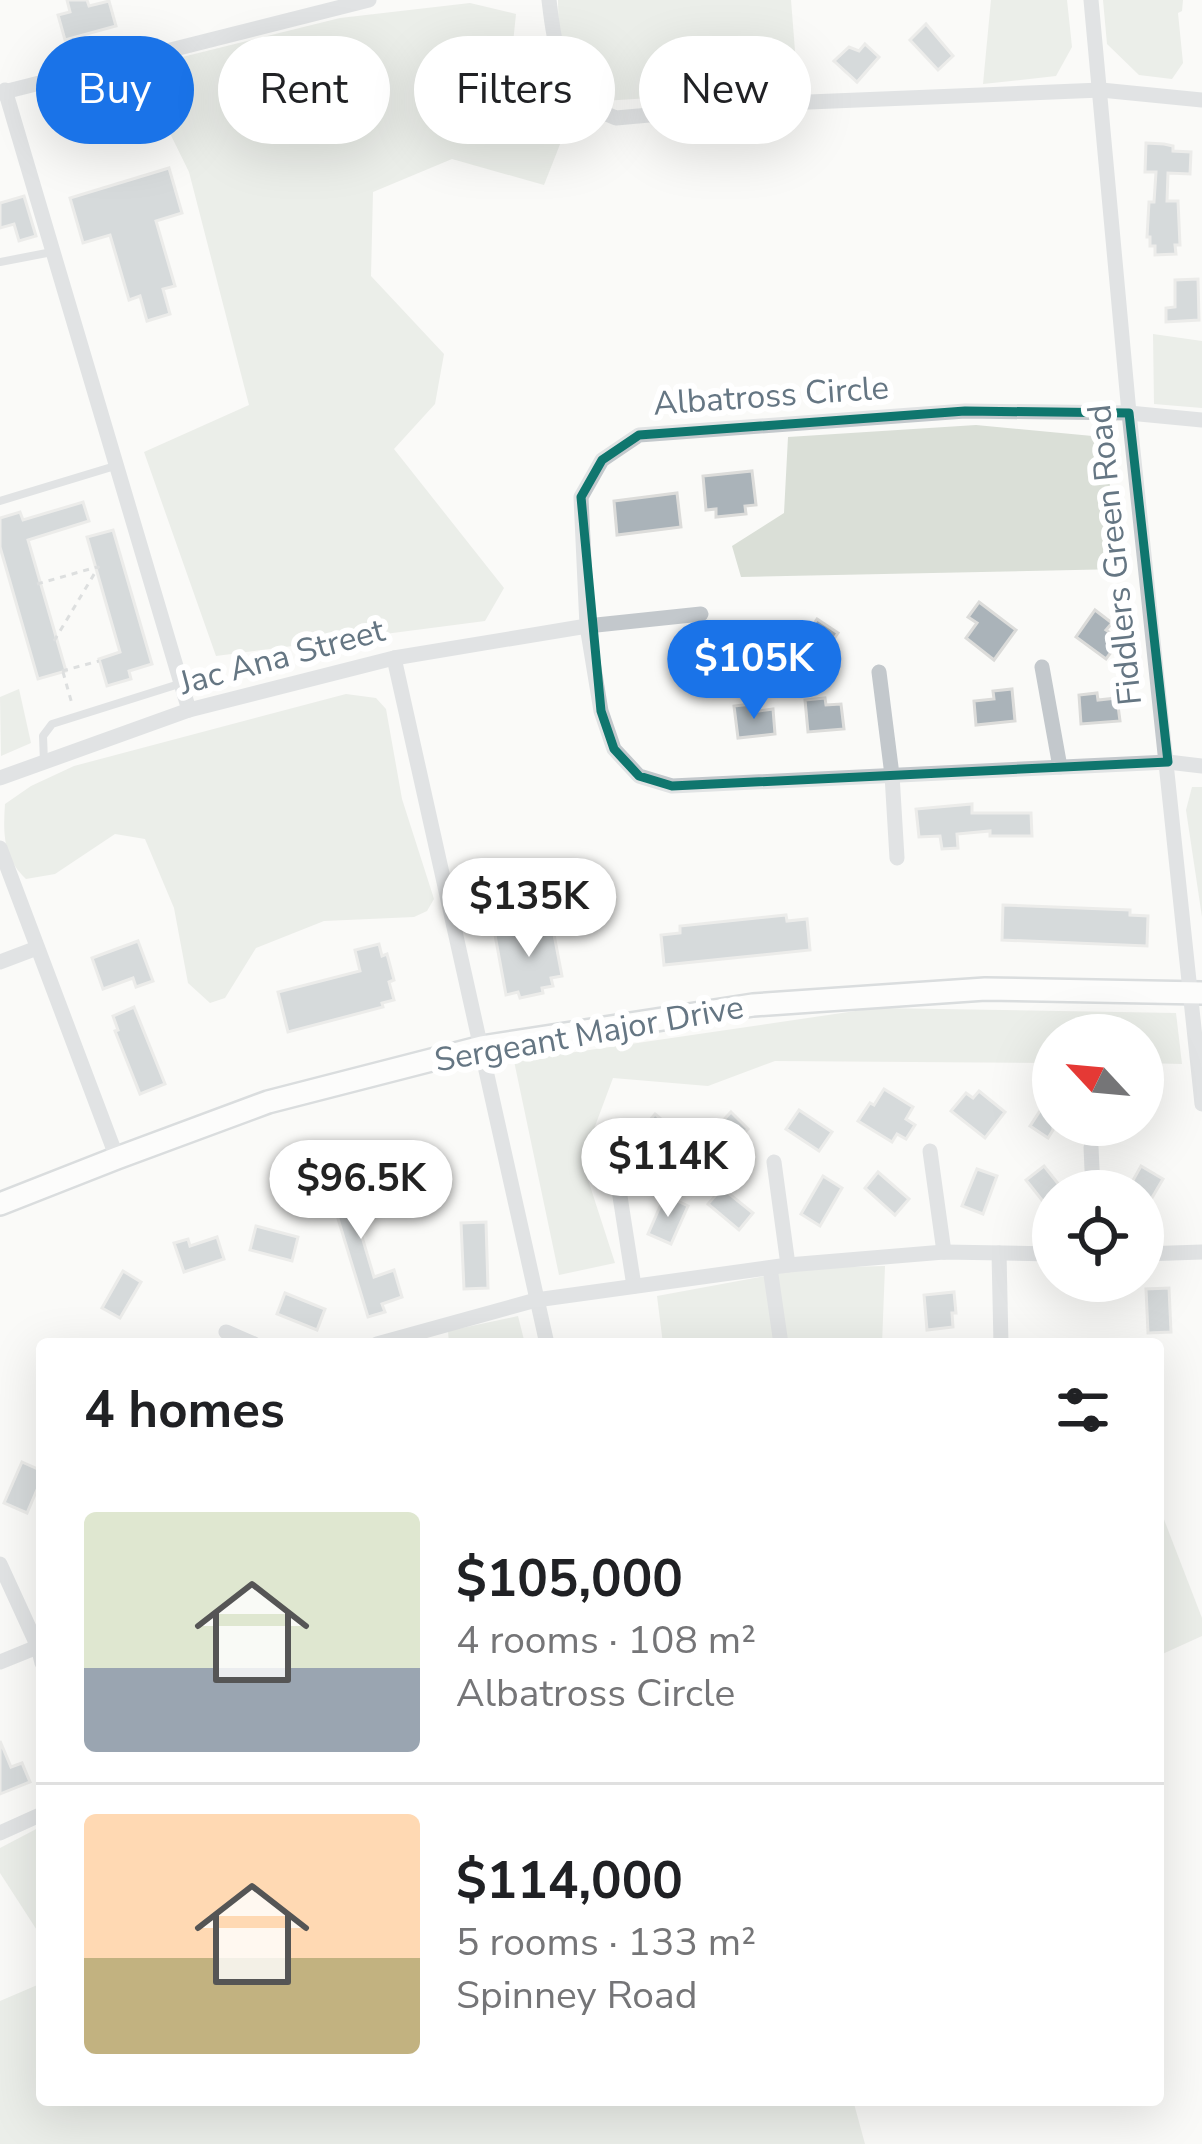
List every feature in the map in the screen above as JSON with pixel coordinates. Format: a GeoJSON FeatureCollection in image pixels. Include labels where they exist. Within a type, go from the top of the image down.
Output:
{"type":"FeatureCollection","features":[{"type":"Feature","properties":{"kind":"street"},"geometry":{"type":"LineString","coordinates":[[189,710],[3,92],[369,0]]}},
{"type":"Feature","properties":{"kind":"street"},"geometry":{"type":"LineString","coordinates":[[548,0],[554,46],[574,90],[593,109],[616,118],[784,103],[1101,90],[1202,100]]}},
{"type":"Feature","properties":{"kind":"street","name":"Fiddlers Green Road"},"geometry":{"type":"LineString","coordinates":[[1091,0],[1130,413],[1195,993],[1202,1104]]}},
{"type":"Feature","properties":{"kind":"street","name":"Albatross Circle"},"geometry":{"type":"LineString","coordinates":[[1202,420],[1130,413],[964,412],[639,435],[602,460],[581,497],[587,626],[601,711],[614,749],[639,776],[672,786],[1168,762],[1202,766]]}},
{"type":"Feature","properties":{"kind":"street","name":"Jac Ana Street"},"geometry":{"type":"LineString","coordinates":[[0,778],[189,710],[394,658],[587,626],[701,614]]}},
{"type":"Feature","properties":{"kind":"street"},"geometry":{"type":"LineString","coordinates":[[394,658],[546,1338]]}},
{"type":"Feature","properties":{"kind":"street"},"geometry":{"type":"LineString","coordinates":[[1042,667],[1060,767]]}},
{"type":"Feature","properties":{"kind":"street"},"geometry":{"type":"LineString","coordinates":[[879,673],[897,858]]}},
{"type":"Feature","properties":{"kind":"street"},"geometry":{"type":"LineString","coordinates":[[0,848],[117,1158]]}},
{"type":"Feature","properties":{"kind":"street"},"geometry":{"type":"LineString","coordinates":[[0,962],[37,948]]}},
{"type":"Feature","properties":{"kind":"street","name":"Sergeant Major Drive"},"geometry":{"type":"LineString","coordinates":[[0,1204],[268,1102],[482,1047],[753,1005],[985,989],[1195,993]]}},
{"type":"Feature","properties":{"kind":"street"},"geometry":{"type":"LineString","coordinates":[[1091,1147],[1092,1170]]}},
{"type":"Feature","properties":{"kind":"street"},"geometry":{"type":"LineString","coordinates":[[930,1151],[944,1252]]}},
{"type":"Feature","properties":{"kind":"street"},"geometry":{"type":"LineString","coordinates":[[774,1162],[788,1265]]}},
{"type":"Feature","properties":{"kind":"street"},"geometry":{"type":"LineString","coordinates":[[619,1190],[634,1286]]}},
{"type":"Feature","properties":{"kind":"street"},"geometry":{"type":"LineString","coordinates":[[399,1338],[536,1300],[788,1265],[944,1252],[1032,1254]]}},
{"type":"Feature","properties":{"kind":"street"},"geometry":{"type":"LineString","coordinates":[[1164,1253],[1202,1252]]}},
{"type":"Feature","properties":{"kind":"street"},"geometry":{"type":"LineString","coordinates":[[999,1253],[1001,1338]]}},
{"type":"Feature","properties":{"kind":"street"},"geometry":{"type":"LineString","coordinates":[[770,1268],[780,1338]]}},
{"type":"Feature","properties":{"kind":"street"},"geometry":{"type":"LineString","coordinates":[[226,1331],[241,1338]]}},
{"type":"Feature","properties":{"kind":"street"},"geometry":{"type":"LineString","coordinates":[[0,1564],[36,1641]]}},
{"type":"Feature","properties":{"kind":"street"},"geometry":{"type":"LineString","coordinates":[[0,1662],[36,1653]]}},
{"type":"Feature","properties":{"kind":"street"},"geometry":{"type":"LineString","coordinates":[[0,1833],[36,1817]]}},
{"type":"Feature","properties":{"kind":"lane"},"geometry":{"type":"LineString","coordinates":[[0,262],[53,251]]}},
{"type":"Feature","properties":{"kind":"lane"},"geometry":{"type":"LineString","coordinates":[[0,501],[117,466]]}},
{"type":"Feature","properties":{"kind":"lane"},"geometry":{"type":"LineString","coordinates":[[44,762],[43,736],[52,724],[181,683]]}},
{"type":"Feature","properties":{"kind":"path"},"geometry":{"type":"LineString","coordinates":[[37,584],[99,566],[54,641]]}},
{"type":"Feature","properties":{"kind":"path"},"geometry":{"type":"LineString","coordinates":[[76,717],[62,672],[99,661]]}},
{"type":"Feature","properties":{"kind":"highlighted area"},"geometry":{"type":"Polygon","coordinates":[[[965,411],[1129,413],[1168,762],[672,786],[639,776],[614,749],[601,711],[581,497],[602,460],[639,435],[965,411]]]}},
{"type":"Feature","properties":{"kind":"shaded area"},"geometry":{"type":"Polygon","coordinates":[[[558,0],[791,0],[794,36],[639,36],[639,99],[615,100],[615,36],[559,36],[558,0]]]}},
{"type":"Feature","properties":{"kind":"shaded area"},"geometry":{"type":"Polygon","coordinates":[[[991,0],[1067,0],[1072,47],[1056,76],[983,84],[991,0]]]}},
{"type":"Feature","properties":{"kind":"shaded area"},"geometry":{"type":"Polygon","coordinates":[[[1103,0],[1183,0],[1178,13],[1183,63],[1172,79],[1139,75],[1107,44],[1103,0]]]}},
{"type":"Feature","properties":{"kind":"shaded area"},"geometry":{"type":"Polygon","coordinates":[[[470,3],[516,14],[514,36],[414,36],[414,144],[560,144],[544,185],[452,159],[373,192],[371,276],[444,354],[435,404],[394,449],[504,588],[485,621],[216,656],[144,452],[249,405],[189,172],[175,144],[194,144],[194,54],[218,48],[218,144],[390,144],[390,36],[267,36],[340,18],[470,3]]]}},
{"type":"Feature","properties":{"kind":"shaded area"},"geometry":{"type":"Polygon","coordinates":[[[1153,334],[1202,341],[1202,408],[1154,404],[1153,334]]]}},
{"type":"Feature","properties":{"kind":"shaded area"},"geometry":{"type":"Polygon","coordinates":[[[976,425],[1103,437],[1122,569],[741,577],[732,546],[784,513],[788,437],[976,425]]]}},
{"type":"Feature","properties":{"kind":"shaded area"},"geometry":{"type":"Polygon","coordinates":[[[19,689],[31,743],[1,756],[0,697],[19,689]]]}},
{"type":"Feature","properties":{"kind":"shaded area"},"geometry":{"type":"Polygon","coordinates":[[[346,694],[376,698],[386,709],[402,799],[434,899],[427,911],[414,917],[324,921],[256,948],[225,998],[210,1003],[188,983],[174,908],[145,839],[115,834],[55,874],[26,879],[9,854],[5,804],[31,786],[74,766],[346,694]]]}},
{"type":"Feature","properties":{"kind":"shaded area"},"geometry":{"type":"Polygon","coordinates":[[[1192,787],[1202,787],[1202,917],[1186,810],[1192,787]]]}},
{"type":"Feature","properties":{"kind":"shaded area"},"geometry":{"type":"Polygon","coordinates":[[[876,1008],[1176,1013],[1182,1064],[1164,1064],[1164,1014],[1032,1014],[1032,1063],[775,1061],[708,1086],[613,1078],[582,1161],[615,1263],[559,1275],[514,1061],[876,1008]]]}},
{"type":"Feature","properties":{"kind":"shaded area"},"geometry":{"type":"Polygon","coordinates":[[[885,1266],[882,1338],[662,1338],[657,1296],[809,1268],[885,1266]]]}},
{"type":"Feature","properties":{"kind":"shaded area"},"geometry":{"type":"Polygon","coordinates":[[[518,1316],[524,1338],[449,1338],[448,1331],[518,1316]]]}},
{"type":"Feature","properties":{"kind":"shaded area"},"geometry":{"type":"Polygon","coordinates":[[[1164,1520],[1202,1618],[1202,1636],[1164,1653],[1164,1520]]]}},
{"type":"Feature","properties":{"kind":"shaded area"},"geometry":{"type":"Polygon","coordinates":[[[36,1829],[36,1929],[0,1873],[0,1848],[36,1829]]]}},
{"type":"Feature","properties":{"kind":"shaded area"},"geometry":{"type":"Polygon","coordinates":[[[36,1986],[36,2106],[855,2106],[865,2144],[0,2144],[0,2001],[36,1986]]]}},
{"type":"Feature","properties":{"kind":"building"},"geometry":{"type":"Polygon","coordinates":[[[67,0],[87,0],[89,6],[109,1],[116,26],[64,36],[58,15],[70,12],[67,0]]]}},
{"type":"Feature","properties":{"kind":"building"},"geometry":{"type":"Polygon","coordinates":[[[926,24],[953,56],[938,70],[910,40],[926,24]]]}},
{"type":"Feature","properties":{"kind":"building"},"geometry":{"type":"Polygon","coordinates":[[[865,44],[879,57],[857,82],[834,61],[849,47],[859,51],[865,44]]]}},
{"type":"Feature","properties":{"kind":"building"},"geometry":{"type":"Polygon","coordinates":[[[1146,143],[1191,152],[1190,174],[1168,173],[1167,201],[1178,201],[1180,245],[1175,245],[1176,254],[1155,255],[1155,246],[1150,246],[1147,237],[1156,172],[1145,172],[1146,143]]]}},
{"type":"Feature","properties":{"kind":"building"},"geometry":{"type":"Polygon","coordinates":[[[169,168],[182,213],[156,221],[175,286],[163,289],[170,314],[147,321],[140,296],[129,300],[110,235],[83,243],[70,198],[169,168]]]}},
{"type":"Feature","properties":{"kind":"building"},"geometry":{"type":"Polygon","coordinates":[[[24,196],[36,236],[19,241],[14,224],[0,228],[0,203],[24,196]]]}},
{"type":"Feature","properties":{"kind":"building"},"geometry":{"type":"Polygon","coordinates":[[[1198,279],[1199,320],[1166,322],[1166,308],[1175,307],[1175,280],[1198,279]]]}},
{"type":"Feature","properties":{"kind":"building"},"geometry":{"type":"Polygon","coordinates":[[[752,471],[756,505],[745,506],[746,514],[716,517],[716,509],[706,510],[703,476],[752,471]]]}},
{"type":"Feature","properties":{"kind":"building"},"geometry":{"type":"Polygon","coordinates":[[[677,493],[681,527],[617,535],[614,501],[677,493]]]}},
{"type":"Feature","properties":{"kind":"building"},"geometry":{"type":"Polygon","coordinates":[[[83,502],[89,521],[28,540],[66,671],[38,679],[0,547],[0,518],[20,512],[23,520],[83,502]]]}},
{"type":"Feature","properties":{"kind":"building"},"geometry":{"type":"Polygon","coordinates":[[[113,530],[152,664],[129,671],[131,679],[107,686],[99,659],[120,652],[87,537],[113,530]]]}},
{"type":"Feature","properties":{"kind":"building"},"geometry":{"type":"Polygon","coordinates":[[[979,602],[1016,630],[994,660],[966,638],[977,623],[968,617],[979,602]]]}},
{"type":"Feature","properties":{"kind":"building"},"geometry":{"type":"Polygon","coordinates":[[[1095,610],[1112,623],[1106,630],[1120,640],[1106,659],[1076,637],[1095,610]]]}},
{"type":"Feature","properties":{"kind":"building"},"geometry":{"type":"Polygon","coordinates":[[[817,619],[838,633],[818,662],[792,644],[817,619]]]}},
{"type":"Feature","properties":{"kind":"building"},"geometry":{"type":"Polygon","coordinates":[[[753,631],[780,653],[767,668],[761,662],[749,676],[729,660],[753,631]]]}},
{"type":"Feature","properties":{"kind":"building"},"geometry":{"type":"Polygon","coordinates":[[[1012,689],[1015,721],[976,725],[974,701],[994,699],[993,691],[1012,689]]]}},
{"type":"Feature","properties":{"kind":"building"},"geometry":{"type":"Polygon","coordinates":[[[1097,693],[1098,700],[1117,698],[1120,721],[1081,724],[1079,695],[1097,693]]]}},
{"type":"Feature","properties":{"kind":"building"},"geometry":{"type":"Polygon","coordinates":[[[825,698],[826,705],[841,704],[844,729],[808,732],[805,700],[825,698]]]}},
{"type":"Feature","properties":{"kind":"building"},"geometry":{"type":"Polygon","coordinates":[[[752,704],[752,712],[773,709],[775,734],[738,738],[734,706],[752,704]]]}},
{"type":"Feature","properties":{"kind":"building"},"geometry":{"type":"Polygon","coordinates":[[[972,804],[972,813],[1031,813],[1032,836],[990,836],[990,831],[957,834],[958,848],[942,849],[940,836],[919,837],[916,809],[972,804]]]}},
{"type":"Feature","properties":{"kind":"building"},"geometry":{"type":"Polygon","coordinates":[[[1003,905],[1130,910],[1130,915],[1148,916],[1147,946],[1002,940],[1003,905]]]}},
{"type":"Feature","properties":{"kind":"building"},"geometry":{"type":"Polygon","coordinates":[[[786,915],[787,921],[807,919],[810,950],[664,965],[661,935],[680,933],[680,926],[786,915]]]}},
{"type":"Feature","properties":{"kind":"building"},"geometry":{"type":"Polygon","coordinates":[[[552,924],[562,976],[551,978],[553,986],[542,988],[543,993],[520,998],[518,992],[506,995],[495,935],[552,924]]]}},
{"type":"Feature","properties":{"kind":"building"},"geometry":{"type":"Polygon","coordinates":[[[138,941],[153,981],[136,987],[133,978],[103,989],[92,958],[138,941]]]}},
{"type":"Feature","properties":{"kind":"building"},"geometry":{"type":"Polygon","coordinates":[[[379,944],[394,980],[389,982],[394,1000],[288,1032],[278,992],[360,971],[355,950],[379,944]]]}},
{"type":"Feature","properties":{"kind":"building"},"geometry":{"type":"Polygon","coordinates":[[[134,1007],[165,1084],[140,1094],[113,1016],[134,1007]]]}},
{"type":"Feature","properties":{"kind":"building"},"geometry":{"type":"Polygon","coordinates":[[[884,1089],[913,1107],[906,1119],[915,1125],[906,1139],[897,1134],[892,1142],[858,1121],[884,1089]]]}},
{"type":"Feature","properties":{"kind":"building"},"geometry":{"type":"Polygon","coordinates":[[[979,1091],[1005,1112],[985,1138],[951,1111],[966,1093],[973,1098],[979,1091]]]}},
{"type":"Feature","properties":{"kind":"building"},"geometry":{"type":"Polygon","coordinates":[[[799,1110],[832,1132],[819,1151],[786,1129],[799,1110]]]}},
{"type":"Feature","properties":{"kind":"building"},"geometry":{"type":"Polygon","coordinates":[[[731,1112],[748,1129],[718,1160],[701,1144],[731,1112]]]}},
{"type":"Feature","properties":{"kind":"building"},"geometry":{"type":"Polygon","coordinates":[[[655,1114],[675,1131],[666,1141],[679,1152],[664,1169],[632,1141],[655,1114]]]}},
{"type":"Feature","properties":{"kind":"building"},"geometry":{"type":"Polygon","coordinates":[[[977,1169],[997,1176],[983,1214],[962,1206],[977,1169]]]}},
{"type":"Feature","properties":{"kind":"building"},"geometry":{"type":"Polygon","coordinates":[[[342,1171],[345,1182],[365,1176],[374,1204],[354,1210],[374,1277],[394,1270],[402,1297],[382,1304],[385,1312],[368,1317],[325,1176],[342,1171]]]}},
{"type":"Feature","properties":{"kind":"building"},"geometry":{"type":"Polygon","coordinates":[[[878,1172],[909,1199],[895,1215],[865,1188],[878,1172]]]}},
{"type":"Feature","properties":{"kind":"building"},"geometry":{"type":"Polygon","coordinates":[[[823,1176],[842,1188],[820,1226],[801,1214],[823,1176]]]}},
{"type":"Feature","properties":{"kind":"building"},"geometry":{"type":"Polygon","coordinates":[[[722,1188],[753,1213],[739,1230],[708,1204],[722,1188]]]}},
{"type":"Feature","properties":{"kind":"building"},"geometry":{"type":"Polygon","coordinates":[[[665,1195],[688,1206],[671,1244],[648,1234],[665,1195]]]}},
{"type":"Feature","properties":{"kind":"building"},"geometry":{"type":"Polygon","coordinates":[[[486,1222],[488,1288],[464,1289],[461,1223],[486,1222]]]}},
{"type":"Feature","properties":{"kind":"building"},"geometry":{"type":"Polygon","coordinates":[[[256,1226],[298,1237],[292,1261],[250,1250],[256,1226]]]}},
{"type":"Feature","properties":{"kind":"building"},"geometry":{"type":"Polygon","coordinates":[[[217,1237],[224,1259],[184,1272],[174,1243],[188,1239],[190,1246],[217,1237]]]}},
{"type":"Feature","properties":{"kind":"building"},"geometry":{"type":"Polygon","coordinates":[[[123,1271],[141,1282],[120,1318],[102,1308],[123,1271]]]}},
{"type":"Feature","properties":{"kind":"building"},"geometry":{"type":"Polygon","coordinates":[[[1164,1288],[1169,1288],[1171,1332],[1148,1333],[1147,1302],[1164,1302],[1164,1288]]]}},
{"type":"Feature","properties":{"kind":"building"},"geometry":{"type":"Polygon","coordinates":[[[954,1292],[953,1327],[927,1330],[924,1295],[954,1292]]]}},
{"type":"Feature","properties":{"kind":"building"},"geometry":{"type":"Polygon","coordinates":[[[285,1293],[325,1309],[317,1330],[277,1314],[285,1293]]]}},
{"type":"Feature","properties":{"kind":"building"},"geometry":{"type":"Polygon","coordinates":[[[22,1462],[36,1468],[36,1492],[27,1513],[4,1503],[22,1462]]]}},
{"type":"Feature","properties":{"kind":"building"},"geometry":{"type":"Polygon","coordinates":[[[0,1741],[11,1767],[22,1763],[30,1782],[0,1794],[0,1741]]]}}]}
